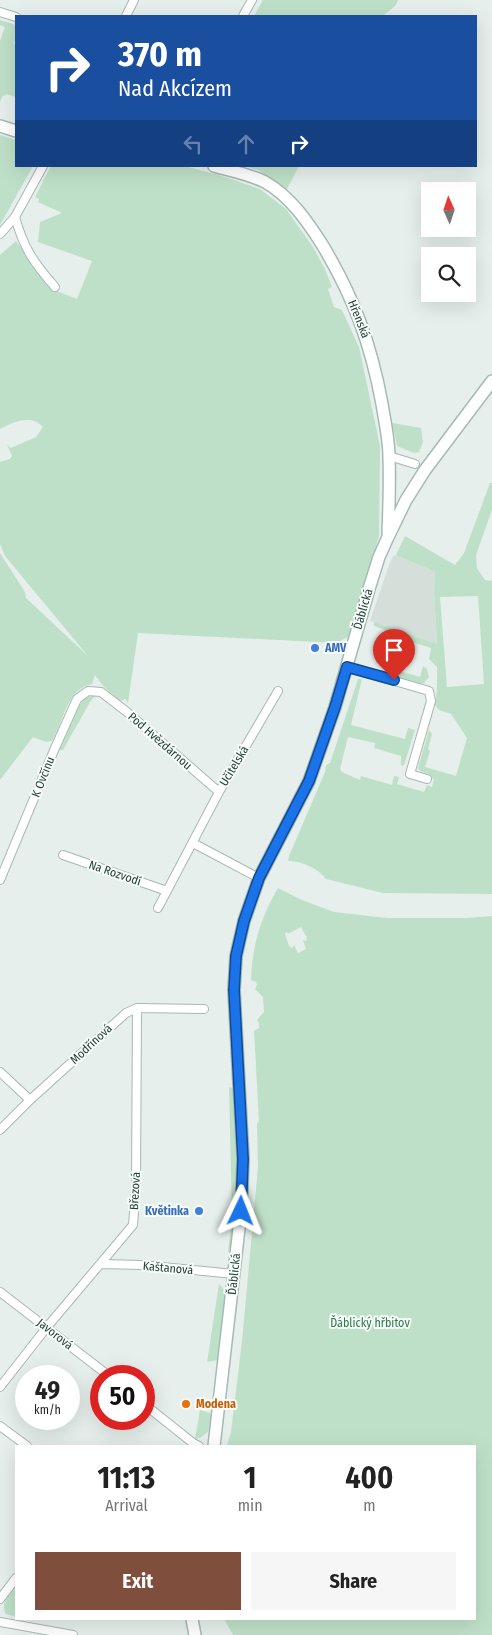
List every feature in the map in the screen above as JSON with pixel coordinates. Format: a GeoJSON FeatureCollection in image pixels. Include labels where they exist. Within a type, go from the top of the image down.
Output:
{"type":"FeatureCollection","features":[{"type":"Feature","properties":{"kind":"main road"},"geometry":{"type":"LineString","coordinates":[[0,126],[15,131]]}},
{"type":"Feature","properties":{"kind":"main road","name":"Hřenská"},"geometry":{"type":"LineString","coordinates":[[217,167],[264,182],[280,193],[297,209],[313,230],[337,271],[363,328],[378,382],[390,456],[388,537]]}},
{"type":"Feature","properties":{"kind":"main road","name":"Ďáblická"},"geometry":{"type":"LineString","coordinates":[[214,1445],[241,1211],[243,1159],[234,990],[236,956],[244,921],[259,878],[309,781],[335,707],[369,589],[388,537],[406,500],[425,470],[492,381]]}},
{"type":"Feature","properties":{"kind":"main road"},"geometry":{"type":"LineString","coordinates":[[192,1620],[195,1635]]}},
{"type":"Feature","properties":{"kind":"street"},"geometry":{"type":"LineString","coordinates":[[126,15],[134,0]]}},
{"type":"Feature","properties":{"kind":"street"},"geometry":{"type":"LineString","coordinates":[[244,15],[252,0]]}},
{"type":"Feature","properties":{"kind":"street"},"geometry":{"type":"LineString","coordinates":[[0,12],[15,17]]}},
{"type":"Feature","properties":{"kind":"street"},"geometry":{"type":"LineString","coordinates":[[0,234],[15,217],[43,167]]}},
{"type":"Feature","properties":{"kind":"street"},"geometry":{"type":"LineString","coordinates":[[15,217],[26,250],[55,287]]}},
{"type":"Feature","properties":{"kind":"street"},"geometry":{"type":"LineString","coordinates":[[390,456],[415,464]]}},
{"type":"Feature","properties":{"kind":"street"},"geometry":{"type":"LineString","coordinates":[[347,667],[429,691],[431,701],[410,774],[427,779]]}},
{"type":"Feature","properties":{"kind":"street","name":"K Ovčínu"},"geometry":{"type":"LineString","coordinates":[[0,880],[77,698],[88,691],[100,692]]}},
{"type":"Feature","properties":{"kind":"street","name":"Učitelská"},"geometry":{"type":"LineString","coordinates":[[158,908],[218,792],[278,691]]}},
{"type":"Feature","properties":{"kind":"street","name":"Pod Hvězdárnou"},"geometry":{"type":"LineString","coordinates":[[100,692],[127,712],[218,792]]}},
{"type":"Feature","properties":{"kind":"street"},"geometry":{"type":"LineString","coordinates":[[193,843],[259,878]]}},
{"type":"Feature","properties":{"kind":"street","name":"Na Rozvodí"},"geometry":{"type":"LineString","coordinates":[[63,856],[166,891]]}},
{"type":"Feature","properties":{"kind":"street"},"geometry":{"type":"LineString","coordinates":[[137,1008],[204,1009]]}},
{"type":"Feature","properties":{"kind":"street","name":"Modřínová"},"geometry":{"type":"LineString","coordinates":[[0,1130],[114,1022],[126,1012],[137,1008]]}},
{"type":"Feature","properties":{"kind":"street","name":"Březová"},"geometry":{"type":"LineString","coordinates":[[0,1387],[47,1327],[133,1225],[136,1187],[137,1008]]}},
{"type":"Feature","properties":{"kind":"street"},"geometry":{"type":"LineString","coordinates":[[0,1072],[30,1100]]}},
{"type":"Feature","properties":{"kind":"street","name":"Kaštanová"},"geometry":{"type":"LineString","coordinates":[[101,1264],[142,1265],[234,1274]]}},
{"type":"Feature","properties":{"kind":"street","name":"Javorová"},"geometry":{"type":"LineString","coordinates":[[0,1292],[95,1365]]}},
{"type":"Feature","properties":{"kind":"street"},"geometry":{"type":"LineString","coordinates":[[155,1413],[197,1445]]}},
{"type":"Feature","properties":{"kind":"street"},"geometry":{"type":"LineString","coordinates":[[0,1426],[26,1445]]}},
{"type":"Feature","properties":{"kind":"street"},"geometry":{"type":"LineString","coordinates":[[0,1599],[15,1579]]}},
{"type":"Feature","properties":{"kind":"street"},"geometry":{"type":"LineString","coordinates":[[0,1622],[73,1635]]}},
{"type":"Feature","properties":{"kind":"shaded area"},"geometry":{"type":"Polygon","coordinates":[[[396,555],[435,572],[434,593],[437,644],[370,621],[387,571],[393,556],[396,555]]]}},
{"type":"Feature","properties":{"kind":"green space"},"geometry":{"type":"Polygon","coordinates":[[[263,0],[398,0],[396,5],[384,15],[255,15],[263,0]]]}},
{"type":"Feature","properties":{"kind":"green space"},"geometry":{"type":"Polygon","coordinates":[[[0,20],[15,25],[15,97],[3,95],[0,102],[0,41],[5,27],[0,25],[0,20]]]}},
{"type":"Feature","properties":{"kind":"green space"},"geometry":{"type":"Polygon","coordinates":[[[0,135],[15,140],[15,167],[32,167],[0,225],[0,135]]]}},
{"type":"Feature","properties":{"kind":"green space"},"geometry":{"type":"Polygon","coordinates":[[[50,167],[188,167],[260,189],[286,209],[313,247],[325,269],[332,287],[328,289],[334,307],[342,310],[359,347],[380,446],[379,536],[351,635],[337,643],[138,633],[128,703],[125,699],[120,701],[104,687],[95,675],[92,684],[76,692],[71,699],[52,741],[46,742],[33,737],[0,780],[0,553],[25,592],[26,598],[88,656],[5,556],[0,544],[0,462],[10,459],[12,456],[7,445],[11,448],[36,437],[43,427],[33,421],[22,420],[0,429],[0,255],[16,241],[54,290],[77,299],[92,261],[38,242],[40,222],[62,213],[38,202],[39,199],[35,197],[50,167]]]}},
{"type":"Feature","properties":{"kind":"green space"},"geometry":{"type":"Polygon","coordinates":[[[248,167],[298,167],[287,189],[258,170],[248,167]]]}},
{"type":"Feature","properties":{"kind":"green space"},"geometry":{"type":"Polygon","coordinates":[[[392,423],[421,428],[423,442],[419,452],[414,453],[397,446],[392,423]]]}},
{"type":"Feature","properties":{"kind":"green space"},"geometry":{"type":"Polygon","coordinates":[[[490,483],[492,483],[492,510],[476,555],[477,568],[485,580],[492,581],[492,894],[383,893],[326,879],[309,866],[288,861],[325,772],[326,765],[330,763],[358,679],[362,679],[351,725],[405,739],[408,728],[415,730],[404,765],[401,766],[401,756],[374,748],[375,743],[348,737],[340,769],[342,772],[360,780],[361,776],[392,785],[394,776],[399,777],[397,784],[424,792],[427,785],[432,787],[434,779],[418,768],[429,730],[432,734],[428,749],[430,751],[425,767],[456,776],[467,738],[451,714],[439,710],[435,705],[437,667],[429,659],[431,648],[403,639],[403,636],[374,626],[374,622],[437,644],[434,593],[435,572],[396,555],[405,536],[455,565],[464,553],[490,483]],[[478,596],[440,597],[447,687],[484,684],[478,596]]]}},
{"type":"Feature","properties":{"kind":"green space"},"geometry":{"type":"Polygon","coordinates":[[[423,666],[427,669],[429,677],[424,683],[420,684],[387,675],[389,668],[420,677],[423,666]]]}},
{"type":"Feature","properties":{"kind":"green space"},"geometry":{"type":"Polygon","coordinates":[[[91,696],[95,696],[63,750],[59,750],[79,705],[91,696]]]}},
{"type":"Feature","properties":{"kind":"green space","name":"Ďáblický hřbitov"},"geometry":{"type":"Polygon","coordinates":[[[278,888],[302,900],[334,912],[387,918],[467,918],[492,916],[492,1635],[233,1635],[225,1620],[476,1620],[476,1445],[227,1445],[231,1432],[242,1341],[258,1167],[257,1123],[259,1122],[254,1031],[259,1028],[257,1020],[264,1012],[263,997],[255,989],[256,982],[251,980],[253,955],[262,921],[278,888]],[[301,927],[285,934],[289,946],[292,948],[294,945],[298,953],[306,949],[303,940],[306,941],[307,938],[301,927]]]}},
{"type":"Feature","properties":{"kind":"green space"},"geometry":{"type":"Polygon","coordinates":[[[229,1087],[233,1088],[237,1178],[232,1239],[228,1252],[232,1215],[229,1087]]]}},
{"type":"Feature","properties":{"kind":"green space"},"geometry":{"type":"Polygon","coordinates":[[[219,1284],[226,1291],[218,1360],[207,1362],[219,1284]]]}},
{"type":"Feature","properties":{"kind":"green space"},"geometry":{"type":"Polygon","coordinates":[[[200,1410],[210,1413],[212,1421],[207,1433],[195,1439],[200,1410]]]}},
{"type":"Feature","properties":{"kind":"green space"},"geometry":{"type":"Polygon","coordinates":[[[15,1587],[15,1617],[6,1614],[4,1606],[6,1599],[15,1587]]]}},
{"type":"Feature","properties":{"kind":"place","name":"AMV"},"geometry":{"type":"Point","coordinates":[315,648]}},
{"type":"Feature","properties":{"kind":"place","name":"Květinka"},"geometry":{"type":"Point","coordinates":[199,1211]}},
{"type":"Feature","properties":{"kind":"place","name":"Modena"},"geometry":{"type":"Point","coordinates":[186,1404]}},
{"type":"Feature","properties":{"kind":"route"},"geometry":{"type":"LineString","coordinates":[[241,1211],[243,1159],[234,990],[236,956],[244,921],[259,878],[309,781],[347,667],[394,680]]}}]}
